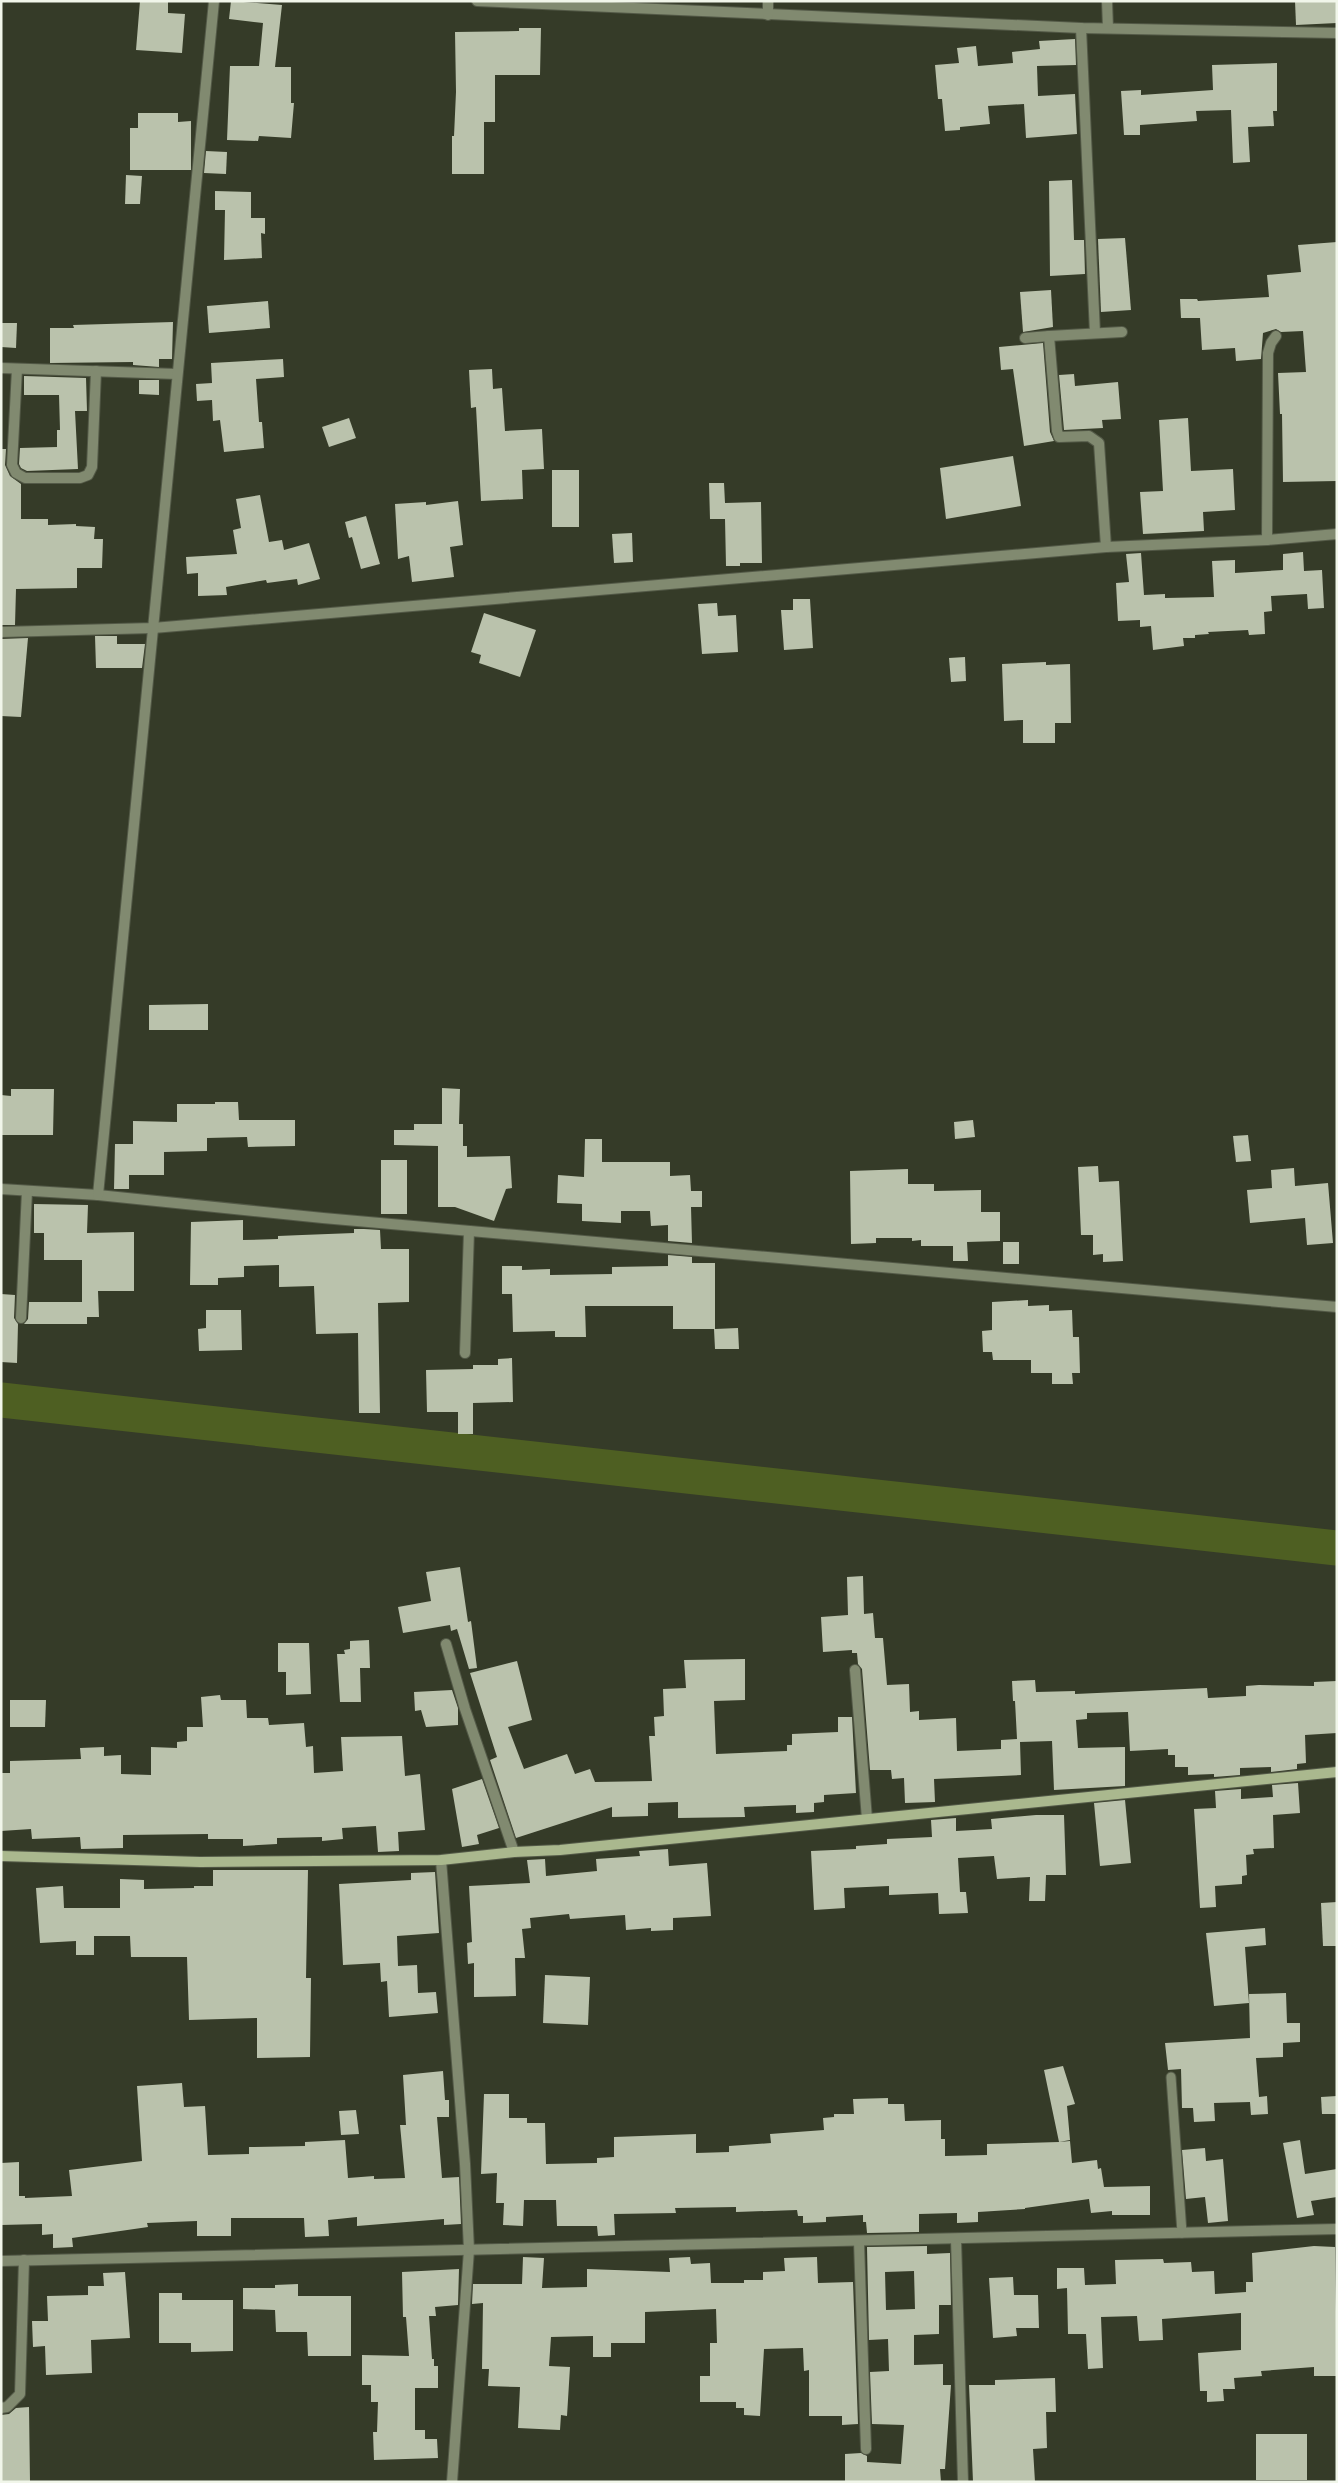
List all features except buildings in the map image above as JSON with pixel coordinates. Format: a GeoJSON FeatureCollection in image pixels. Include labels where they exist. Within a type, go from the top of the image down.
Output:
{"type":"FeatureCollection","features":[{"type":"Feature","properties":{"kind":"street"},"geometry":{"type":"LineString","coordinates":[[98,1195],[214,1]]}},
{"type":"Feature","properties":{"kind":"street"},"geometry":{"type":"LineString","coordinates":[[477,1],[1081,28],[1337,33]]}},
{"type":"Feature","properties":{"kind":"street"},"geometry":{"type":"LineString","coordinates":[[768,1],[768,15]]}},
{"type":"Feature","properties":{"kind":"street"},"geometry":{"type":"LineString","coordinates":[[1107,1],[1108,28]]}},
{"type":"Feature","properties":{"kind":"street"},"geometry":{"type":"LineString","coordinates":[[1081,28],[1095,333]]}},
{"type":"Feature","properties":{"kind":"street"},"geometry":{"type":"LineString","coordinates":[[1025,338],[1122,332]]}},
{"type":"Feature","properties":{"kind":"street"},"geometry":{"type":"LineString","coordinates":[[1049,336],[1057,431],[1060,437],[1089,436],[1099,443],[1106,546]]}},
{"type":"Feature","properties":{"kind":"street"},"geometry":{"type":"LineString","coordinates":[[1268,540],[1268,353],[1271,343],[1276,336]]}},
{"type":"Feature","properties":{"kind":"street"},"geometry":{"type":"LineString","coordinates":[[1,368],[177,374]]}},
{"type":"Feature","properties":{"kind":"street"},"geometry":{"type":"LineString","coordinates":[[17,369],[12,465],[16,473],[25,478],[80,478],[88,475],[92,467],[96,371]]}},
{"type":"Feature","properties":{"kind":"street"},"geometry":{"type":"LineString","coordinates":[[1,632],[153,628],[1106,546],[1268,540],[1337,534]]}},
{"type":"Feature","properties":{"kind":"street"},"geometry":{"type":"LineString","coordinates":[[1,1190],[98,1195],[470,1231],[1337,1308]]}},
{"type":"Feature","properties":{"kind":"street"},"geometry":{"type":"LineString","coordinates":[[22,1318],[27,1191]]}},
{"type":"Feature","properties":{"kind":"street"},"geometry":{"type":"LineString","coordinates":[[465,1353],[470,1231]]}},
{"type":"Feature","properties":{"kind":"street"},"geometry":{"type":"LineString","coordinates":[[446,1644],[465,1710],[514,1852]]}},
{"type":"Feature","properties":{"kind":"street"},"geometry":{"type":"LineString","coordinates":[[855,1670],[868,1819]]}},
{"type":"Feature","properties":{"kind":"street"},"geometry":{"type":"LineString","coordinates":[[1,1856],[200,1862],[441,1860],[514,1852],[560,1850],[1337,1772]]}},
{"type":"Feature","properties":{"kind":"street"},"geometry":{"type":"LineString","coordinates":[[441,1860],[465,2164],[469,2250],[452,2482]]}},
{"type":"Feature","properties":{"kind":"street"},"geometry":{"type":"LineString","coordinates":[[1,2261],[956,2240],[1337,2229]]}},
{"type":"Feature","properties":{"kind":"street"},"geometry":{"type":"LineString","coordinates":[[956,2240],[963,2482]]}},
{"type":"Feature","properties":{"kind":"street"},"geometry":{"type":"LineString","coordinates":[[859,2242],[866,2449]]}},
{"type":"Feature","properties":{"kind":"street"},"geometry":{"type":"LineString","coordinates":[[1,2408],[6,2407],[20,2394],[24,2260]]}},
{"type":"Feature","properties":{"kind":"lane"},"geometry":{"type":"LineString","coordinates":[[1171,2076],[1182,2232]]}},
{"type":"Feature","properties":{"kind":"waterway"},"geometry":{"type":"LineString","coordinates":[[1,1400],[1337,1548]]}}]}
